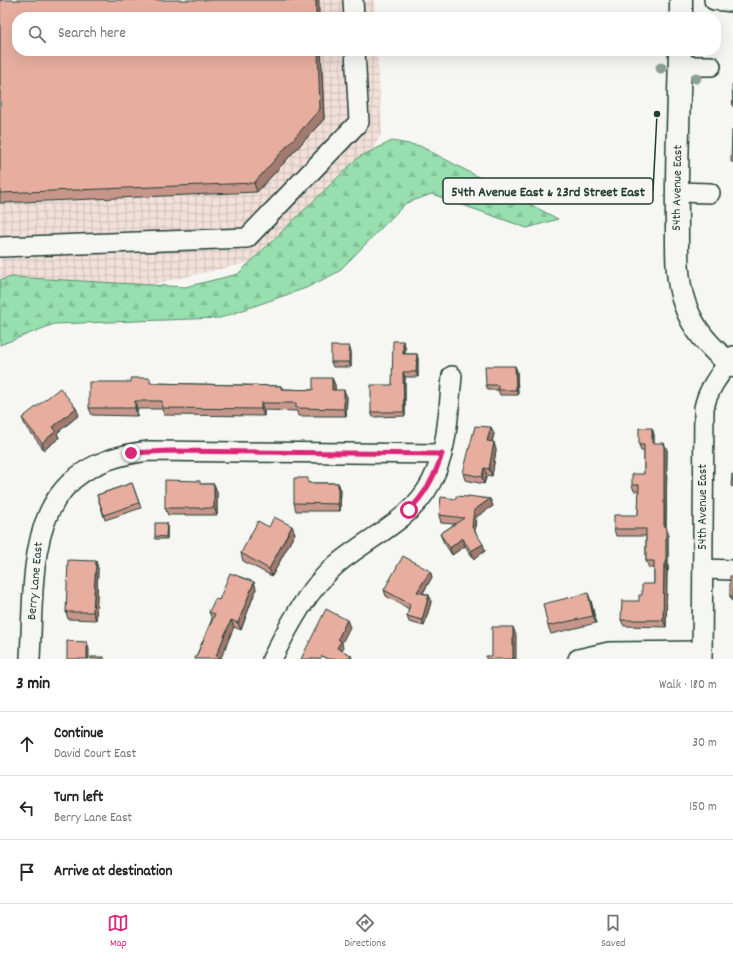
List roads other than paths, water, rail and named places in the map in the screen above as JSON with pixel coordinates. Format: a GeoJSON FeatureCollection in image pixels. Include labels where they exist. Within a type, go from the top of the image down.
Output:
{"type":"FeatureCollection","features":[{"type":"Feature","properties":{"kind":"main road"},"geometry":{"type":"LineString","coordinates":[[680,12],[681,0]]}},
{"type":"Feature","properties":{"kind":"main road","name":"54th Avenue East"},"geometry":{"type":"LineString","coordinates":[[680,59],[677,248],[682,295],[695,326],[706,343],[732,362]]}},
{"type":"Feature","properties":{"kind":"street"},"geometry":{"type":"LineString","coordinates":[[353,0],[354,12]]}},
{"type":"Feature","properties":{"kind":"street"},"geometry":{"type":"LineString","coordinates":[[714,0],[733,2]]}},
{"type":"Feature","properties":{"kind":"street"},"geometry":{"type":"LineString","coordinates":[[0,247],[247,238],[359,122],[356,56]]}},
{"type":"Feature","properties":{"kind":"street"},"geometry":{"type":"LineString","coordinates":[[680,59],[711,66]]}},
{"type":"Feature","properties":{"kind":"street"},"geometry":{"type":"LineString","coordinates":[[677,192],[710,193]]}},
{"type":"Feature","properties":{"kind":"street","name":"54th Avenue East"},"geometry":{"type":"LineString","coordinates":[[702,655],[704,408],[707,394],[711,386],[732,362]]}},
{"type":"Feature","properties":{"kind":"street"},"geometry":{"type":"LineString","coordinates":[[272,659],[297,614],[321,580],[344,558],[395,521],[418,501],[433,479],[442,454],[452,376]]}},
{"type":"Feature","properties":{"kind":"street","name":"Berry Lane East"},"geometry":{"type":"LineString","coordinates":[[30,659],[34,574],[36,553],[42,528],[51,507],[64,490],[79,475],[96,464],[118,455],[149,451],[442,454]]}},
{"type":"Feature","properties":{"kind":"street"},"geometry":{"type":"LineString","coordinates":[[703,569],[733,570]]}},
{"type":"Feature","properties":{"kind":"street"},"geometry":{"type":"LineString","coordinates":[[578,659],[609,652],[702,655]]}},
{"type":"Feature","properties":{"kind":"place","name":"54th Avenue East & 23rd Street East"},"geometry":{"type":"Point","coordinates":[657,114]}}]}
